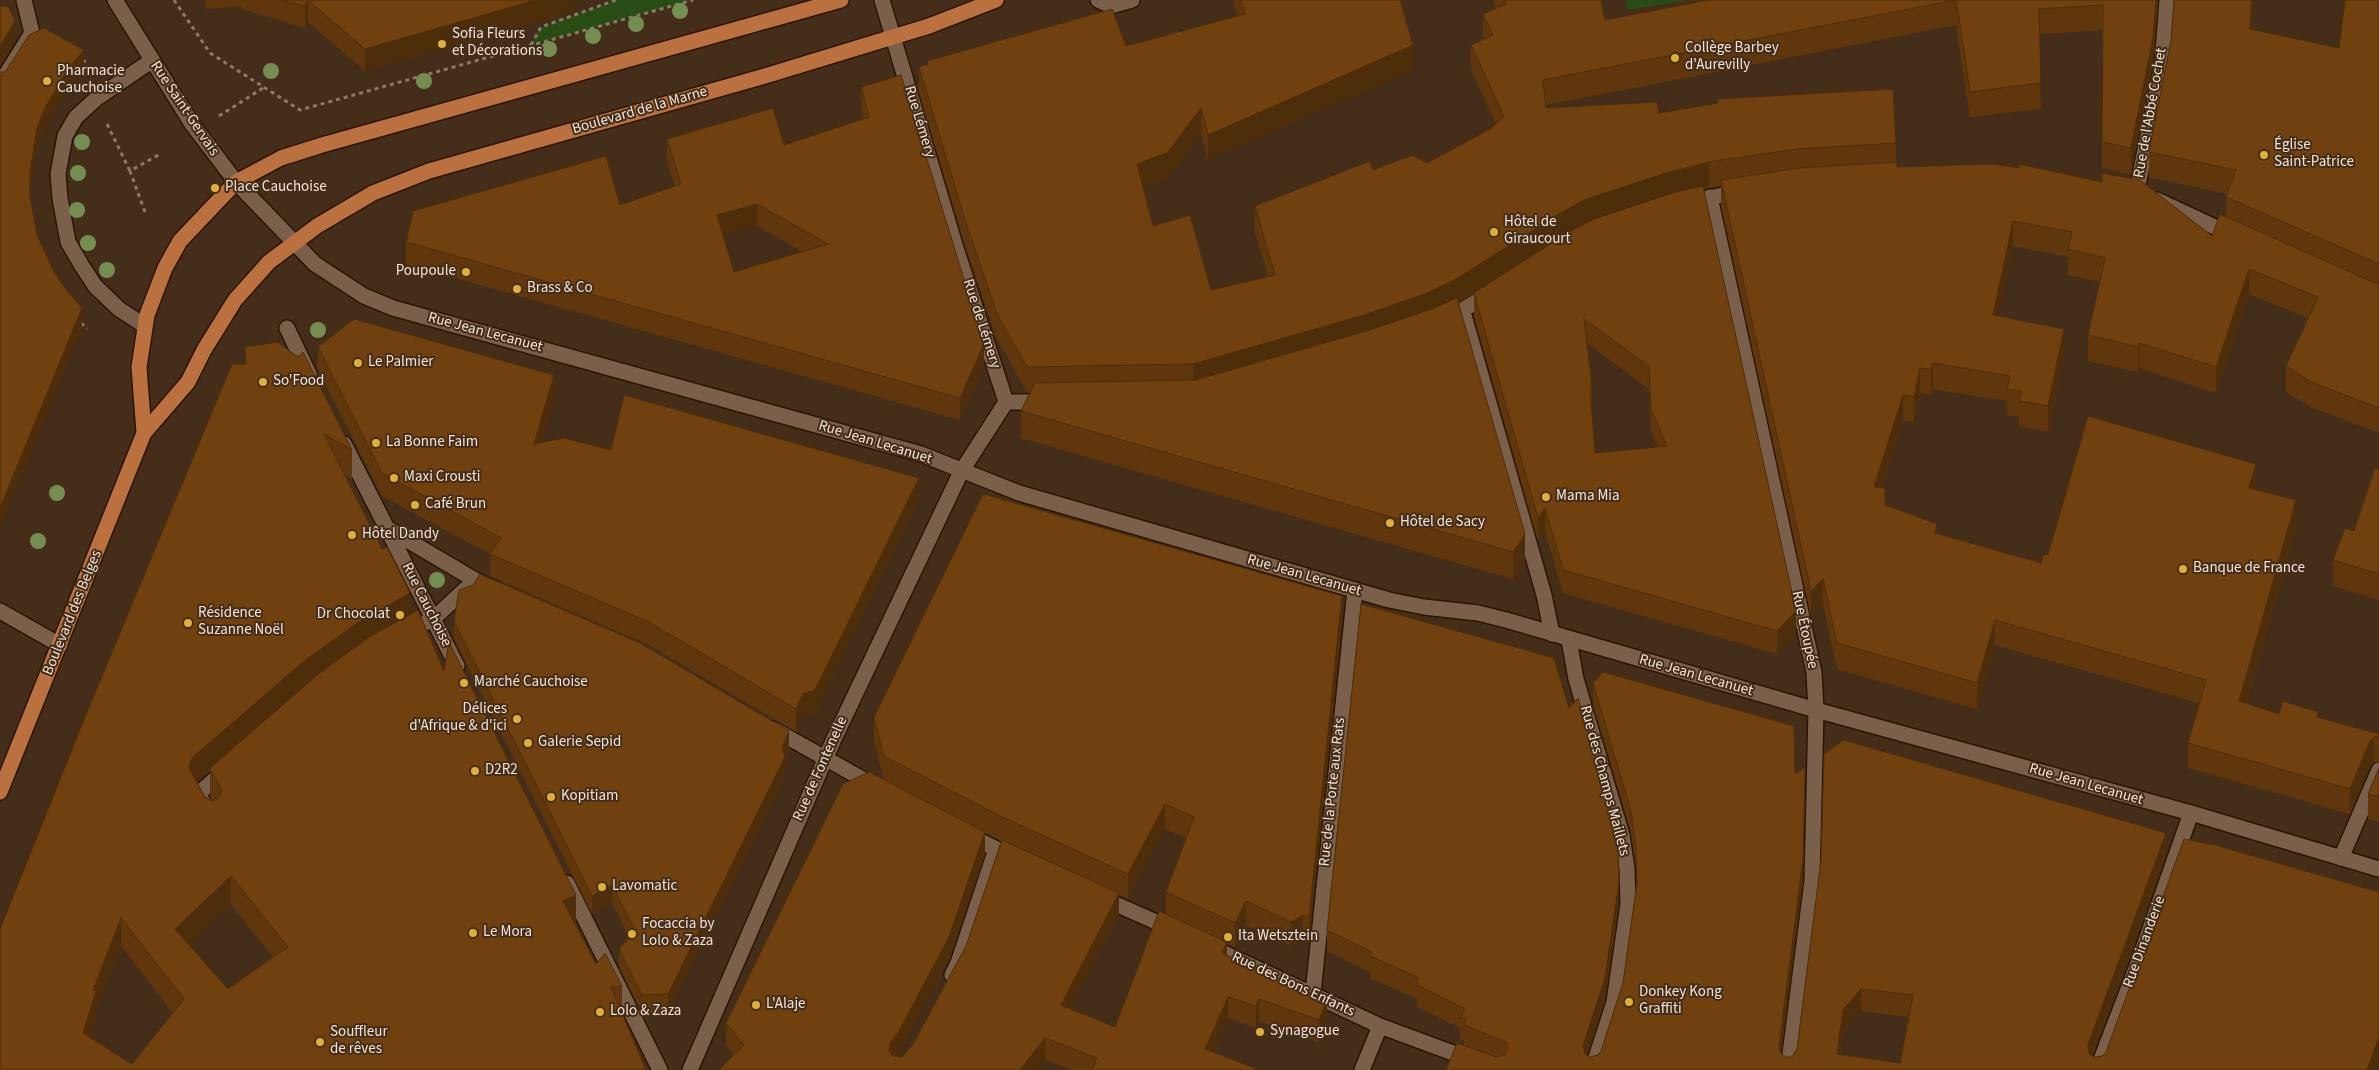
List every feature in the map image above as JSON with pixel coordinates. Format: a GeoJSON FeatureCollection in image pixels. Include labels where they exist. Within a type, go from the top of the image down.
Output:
{"type":"FeatureCollection","features":[{"type":"Feature","properties":{"kind":"main road"},"geometry":{"type":"LineString","coordinates":[[236,182],[281,158],[329,143],[841,0]]}},
{"type":"Feature","properties":{"kind":"main road","name":"Boulevard de la Marne"},"geometry":{"type":"LineString","coordinates":[[295,243],[317,226],[373,193],[453,162],[765,76],[928,26],[996,0]]}},
{"type":"Feature","properties":{"kind":"main road","name":"Boulevard des Belges"},"geometry":{"type":"LineString","coordinates":[[144,433],[139,367],[145,326],[165,268],[180,241],[236,182]]}},
{"type":"Feature","properties":{"kind":"main road","name":"Boulevard des Belges"},"geometry":{"type":"LineString","coordinates":[[0,792],[144,433],[188,382],[204,350],[242,291],[269,262],[295,243]]}},
{"type":"Feature","properties":{"kind":"street"},"geometry":{"type":"LineString","coordinates":[[0,84],[32,33],[24,0]]}},
{"type":"Feature","properties":{"kind":"street","name":"Rue Saint-Gervais"},"geometry":{"type":"LineString","coordinates":[[114,0],[192,124],[236,182],[263,211]]}},
{"type":"Feature","properties":{"kind":"street","name":"Rue Lémery"},"geometry":{"type":"LineString","coordinates":[[882,0],[955,245]]}},
{"type":"Feature","properties":{"kind":"street"},"geometry":{"type":"LineString","coordinates":[[1105,3],[1132,0]]}},
{"type":"Feature","properties":{"kind":"street","name":"Rue de l'Abbé Cochet"},"geometry":{"type":"LineString","coordinates":[[2136,195],[2162,65],[2167,0]]}},
{"type":"Feature","properties":{"kind":"street"},"geometry":{"type":"LineString","coordinates":[[145,326],[119,309],[95,286],[68,242],[61,206],[58,174],[65,136],[76,117],[97,98],[151,61]]}},
{"type":"Feature","properties":{"kind":"street"},"geometry":{"type":"LineString","coordinates":[[1669,207],[1710,197],[1752,190]]}},
{"type":"Feature","properties":{"kind":"street"},"geometry":{"type":"LineString","coordinates":[[2117,192],[2164,202],[2251,244]]}},
{"type":"Feature","properties":{"kind":"street","name":"Rue Étoupée"},"geometry":{"type":"LineString","coordinates":[[1710,197],[1814,672],[1816,710],[1812,881],[1788,1070]]}},
{"type":"Feature","properties":{"kind":"street","name":"Rue Jean Lecanuet"},"geometry":{"type":"LineString","coordinates":[[263,211],[315,264],[364,296],[393,308],[921,454],[961,472],[1045,501],[1355,590],[1424,607],[1478,614],[1552,634],[1816,710],[2191,813],[2379,869]]}},
{"type":"Feature","properties":{"kind":"street","name":"Rue de Lémery"},"geometry":{"type":"LineString","coordinates":[[955,245],[1006,402]]}},
{"type":"Feature","properties":{"kind":"street"},"geometry":{"type":"LineString","coordinates":[[1429,328],[1463,312],[1504,285]]}},
{"type":"Feature","properties":{"kind":"street"},"geometry":{"type":"LineString","coordinates":[[1463,312],[1544,595],[1552,634]]}},
{"type":"Feature","properties":{"kind":"street"},"geometry":{"type":"LineString","coordinates":[[286,328],[315,386]]}},
{"type":"Feature","properties":{"kind":"street"},"geometry":{"type":"LineString","coordinates":[[1006,402],[1062,402]]}},
{"type":"Feature","properties":{"kind":"street","name":"Rue de Fontenelle"},"geometry":{"type":"LineString","coordinates":[[690,1070],[824,760],[961,472],[1006,402]]}},
{"type":"Feature","properties":{"kind":"street","name":"Rue Cauchoise"},"geometry":{"type":"LineString","coordinates":[[337,430],[464,681]]}},
{"type":"Feature","properties":{"kind":"street"},"geometry":{"type":"LineString","coordinates":[[385,527],[475,580],[510,596]]}},
{"type":"Feature","properties":{"kind":"street"},"geometry":{"type":"LineString","coordinates":[[413,630],[433,619],[475,580]]}},
{"type":"Feature","properties":{"kind":"street","name":"Rue de la Porte aux Rats"},"geometry":{"type":"LineString","coordinates":[[1313,993],[1355,590]]}},
{"type":"Feature","properties":{"kind":"street"},"geometry":{"type":"LineString","coordinates":[[0,611],[60,645]]}},
{"type":"Feature","properties":{"kind":"street","name":"Rue des Champs Maillets"},"geometry":{"type":"LineString","coordinates":[[1569,640],[1576,679],[1622,835],[1627,869],[1628,904],[1614,1002],[1592,1070]]}},
{"type":"Feature","properties":{"kind":"street"},"geometry":{"type":"LineString","coordinates":[[761,722],[824,760],[892,795]]}},
{"type":"Feature","properties":{"kind":"street"},"geometry":{"type":"LineString","coordinates":[[213,820],[198,794],[236,761]]}},
{"type":"Feature","properties":{"kind":"street"},"geometry":{"type":"LineString","coordinates":[[2341,858],[2379,770]]}},
{"type":"Feature","properties":{"kind":"street","name":"Rue Dinanderie"},"geometry":{"type":"LineString","coordinates":[[2097,1070],[2137,966],[2191,813]]}},
{"type":"Feature","properties":{"kind":"street"},"geometry":{"type":"LineString","coordinates":[[952,827],[1032,866]]}},
{"type":"Feature","properties":{"kind":"street"},"geometry":{"type":"LineString","coordinates":[[944,990],[958,963],[996,849]]}},
{"type":"Feature","properties":{"kind":"street"},"geometry":{"type":"LineString","coordinates":[[558,866],[660,1070]]}},
{"type":"Feature","properties":{"kind":"street","name":"Rue des Bons Enfants"},"geometry":{"type":"LineString","coordinates":[[1086,890],[1313,993],[1380,1026],[1500,1070]]}},
{"type":"Feature","properties":{"kind":"street"},"geometry":{"type":"LineString","coordinates":[[1362,1070],[1380,1026]]}},
{"type":"Feature","properties":{"kind":"path"},"geometry":{"type":"LineString","coordinates":[[174,0],[210,53],[300,110],[693,0]]}},
{"type":"Feature","properties":{"kind":"path"},"geometry":{"type":"LineString","coordinates":[[531,45],[541,27],[616,0]]}},
{"type":"Feature","properties":{"kind":"path"},"geometry":{"type":"LineString","coordinates":[[217,117],[263,88]]}},
{"type":"Feature","properties":{"kind":"path"},"geometry":{"type":"LineString","coordinates":[[145,212],[130,171],[160,154]]}},
{"type":"Feature","properties":{"kind":"path"},"geometry":{"type":"LineString","coordinates":[[77,320],[87,328]]}},
{"type":"Feature","properties":{"kind":"green space"},"geometry":{"type":"Polygon","coordinates":[[[616,0],[693,0],[531,45],[541,27],[616,0]]]}},
{"type":"Feature","properties":{"kind":"green space"},"geometry":{"type":"Polygon","coordinates":[[[1626,0],[1689,0],[1627,10],[1626,0]]]}},
{"type":"Feature","properties":{"kind":"building"},"geometry":{"type":"Polygon","coordinates":[[[283,0],[308,0],[305,6],[283,0]]]}},
{"type":"Feature","properties":{"kind":"building"},"geometry":{"type":"Polygon","coordinates":[[[308,0],[536,0],[365,49],[308,0]]]}},
{"type":"Feature","properties":{"kind":"building"},"geometry":{"type":"Polygon","coordinates":[[[1241,0],[1400,0],[1413,45],[1208,135],[1201,108],[1167,153],[1137,164],[1153,226],[1190,215],[1211,290],[1275,275],[1255,206],[1370,161],[1373,170],[1413,155],[1427,163],[1490,129],[1504,117],[1471,45],[1493,35],[1483,14],[1506,4],[1504,0],[1601,0],[1605,20],[1708,0],[1956,0],[1543,80],[1546,108],[1657,102],[1659,113],[1718,103],[1718,99],[1893,89],[1896,143],[1797,149],[1709,162],[1666,173],[1586,199],[1557,215],[1458,278],[1425,294],[1364,315],[1193,364],[1027,367],[997,314],[964,217],[919,67],[928,64],[927,61],[1112,9],[1126,46],[1245,14],[1241,0]]]}},
{"type":"Feature","properties":{"kind":"building"},"geometry":{"type":"Polygon","coordinates":[[[1956,0],[2156,0],[2153,38],[2131,148],[2102,142],[2103,5],[2039,9],[2041,83],[1970,92],[1956,0]]]}},
{"type":"Feature","properties":{"kind":"building"},"geometry":{"type":"Polygon","coordinates":[[[2174,0],[2252,0],[2250,29],[2339,48],[2345,0],[2379,0],[2379,264],[2226,197],[2236,170],[2149,152],[2171,40],[2174,0]]]}},
{"type":"Feature","properties":{"kind":"building"},"geometry":{"type":"Polygon","coordinates":[[[0,6],[8,6],[15,21],[0,46],[0,6]]]}},
{"type":"Feature","properties":{"kind":"building"},"geometry":{"type":"Polygon","coordinates":[[[44,28],[84,50],[68,69],[46,106],[37,128],[30,173],[30,196],[37,235],[54,272],[82,308],[0,508],[0,72],[5,72],[29,35],[44,28]]]}},
{"type":"Feature","properties":{"kind":"building"},"geometry":{"type":"Polygon","coordinates":[[[901,75],[984,344],[960,398],[406,242],[413,211],[606,156],[620,205],[681,184],[667,139],[773,108],[784,145],[869,117],[861,87],[901,75]],[[757,204],[717,215],[734,272],[828,244],[757,204]]]}},
{"type":"Feature","properties":{"kind":"building"},"geometry":{"type":"Polygon","coordinates":[[[1897,162],[1897,167],[1993,164],[2019,168],[2019,164],[2102,182],[2102,173],[2140,180],[2212,236],[2220,214],[2379,284],[2379,408],[2311,382],[2286,366],[2318,297],[2249,269],[2216,367],[2139,343],[2138,347],[2088,335],[2105,258],[2068,249],[2072,232],[2013,221],[1993,315],[2064,329],[2048,406],[2019,401],[2021,391],[2007,389],[2010,376],[1933,363],[1931,369],[1920,368],[1914,397],[1903,395],[1874,487],[1885,488],[1885,505],[1937,524],[1935,533],[2041,563],[2044,554],[2048,555],[2088,416],[2256,464],[2249,488],[2296,500],[2239,701],[2279,714],[2283,701],[2318,712],[2317,717],[2379,734],[2379,736],[2374,737],[2370,741],[2350,789],[2188,743],[2206,680],[1995,620],[1977,683],[1837,643],[1823,579],[1811,591],[1721,180],[1799,168],[1897,162]]]}},
{"type":"Feature","properties":{"kind":"building"},"geometry":{"type":"Polygon","coordinates":[[[1703,186],[1796,611],[1777,631],[1563,570],[1545,508],[1538,518],[1474,293],[1567,233],[1594,219],[1672,193],[1703,186]],[[1584,319],[1592,386],[1590,387],[1595,453],[1667,446],[1651,409],[1649,366],[1584,319]]]}},
{"type":"Feature","properties":{"kind":"building"},"geometry":{"type":"Polygon","coordinates":[[[1457,298],[1525,534],[1513,552],[1021,411],[1035,383],[1196,380],[1370,330],[1432,309],[1457,298]]]}},
{"type":"Feature","properties":{"kind":"building"},"geometry":{"type":"Polygon","coordinates":[[[354,319],[554,375],[534,444],[564,438],[611,450],[624,395],[919,478],[815,690],[803,694],[796,709],[649,622],[490,554],[501,538],[382,473],[318,347],[354,319]]]}},
{"type":"Feature","properties":{"kind":"building"},"geometry":{"type":"Polygon","coordinates":[[[277,342],[298,357],[303,352],[352,450],[324,434],[382,549],[387,547],[410,593],[359,622],[304,661],[192,758],[189,766],[190,770],[205,797],[213,801],[218,799],[222,791],[210,768],[316,676],[369,637],[418,610],[444,671],[449,642],[576,895],[563,901],[596,964],[605,953],[622,986],[611,987],[646,1070],[0,1070],[0,929],[85,717],[232,364],[246,364],[245,347],[277,342]],[[231,876],[175,929],[228,989],[288,947],[231,876]],[[121,918],[93,990],[96,991],[83,1033],[132,1064],[184,999],[121,918]]]}},
{"type":"Feature","properties":{"kind":"building"},"geometry":{"type":"Polygon","coordinates":[[[2375,468],[2379,470],[2379,574],[2333,560],[2345,528],[2354,531],[2375,468]]]}},
{"type":"Feature","properties":{"kind":"building"},"geometry":{"type":"Polygon","coordinates":[[[983,494],[1342,596],[1309,918],[1303,915],[1291,922],[1246,901],[1235,923],[1166,892],[1194,817],[1165,804],[1128,874],[1000,816],[884,756],[874,717],[983,494]]]}},
{"type":"Feature","properties":{"kind":"building"},"geometry":{"type":"Polygon","coordinates":[[[480,574],[640,643],[789,731],[782,748],[785,757],[668,994],[642,995],[619,949],[635,930],[612,885],[592,896],[454,621],[459,590],[473,585],[480,574]]]}},
{"type":"Feature","properties":{"kind":"building"},"geometry":{"type":"Polygon","coordinates":[[[1361,604],[1554,658],[1569,708],[1578,698],[1613,815],[1618,848],[1619,882],[1605,978],[1583,1046],[1585,1054],[1590,1057],[1598,1055],[1601,1051],[1623,983],[1637,882],[1636,846],[1631,811],[1593,683],[1603,672],[1794,726],[1795,774],[1805,767],[1803,859],[1779,1047],[1780,1052],[1786,1057],[1792,1057],[1797,1049],[1821,860],[1824,754],[1844,740],[2166,833],[2088,1045],[2089,1054],[2094,1057],[2102,1056],[2106,1052],[2184,839],[2215,845],[2379,892],[2379,1037],[2367,1070],[1446,1070],[1457,1043],[1496,1057],[1505,1055],[1508,1047],[1506,1042],[1464,1025],[1466,1019],[1460,1018],[1465,1009],[1417,985],[1419,978],[1370,956],[1372,952],[1327,930],[1361,604]],[[1861,989],[1843,1010],[1837,1054],[1900,1063],[1913,995],[1861,989]]]}},
{"type":"Feature","properties":{"kind":"building"},"geometry":{"type":"Polygon","coordinates":[[[2379,768],[2379,797],[2368,794],[2379,768]]]}},
{"type":"Feature","properties":{"kind":"building"},"geometry":{"type":"Polygon","coordinates":[[[869,772],[985,832],[949,937],[898,1033],[890,1043],[889,1051],[893,1056],[902,1057],[913,1044],[966,946],[1002,840],[1119,893],[1061,1005],[1115,1027],[1159,911],[1227,942],[1222,953],[1327,1000],[1319,1020],[1259,999],[1256,1006],[1228,997],[1205,1049],[1260,1070],[1092,1070],[1097,1058],[1045,1038],[1020,1070],[719,1070],[744,1045],[726,1023],[843,784],[869,772]]]}},
{"type":"Feature","properties":{"kind":"place","name":"Sofia Fleurs et Décorations"},"geometry":{"type":"Point","coordinates":[442,44]}},
{"type":"Feature","properties":{"kind":"place","name":"Collège Barbey d'Aurevilly"},"geometry":{"type":"Point","coordinates":[1675,58]}},
{"type":"Feature","properties":{"kind":"place","name":"Pharmacie Cauchoise"},"geometry":{"type":"Point","coordinates":[47,81]}},
{"type":"Feature","properties":{"kind":"place","name":"Église Saint-Patrice"},"geometry":{"type":"Point","coordinates":[2264,155]}},
{"type":"Feature","properties":{"kind":"place","name":"Place Cauchoise"},"geometry":{"type":"Point","coordinates":[215,188]}},
{"type":"Feature","properties":{"kind":"place","name":"Hôtel de Giraucourt"},"geometry":{"type":"Point","coordinates":[1494,232]}},
{"type":"Feature","properties":{"kind":"place","name":"Poupoule"},"geometry":{"type":"Point","coordinates":[466,272]}},
{"type":"Feature","properties":{"kind":"place","name":"Brass & Co"},"geometry":{"type":"Point","coordinates":[517,289]}},
{"type":"Feature","properties":{"kind":"place","name":"Le Palmier"},"geometry":{"type":"Point","coordinates":[358,363]}},
{"type":"Feature","properties":{"kind":"place","name":"So'Food"},"geometry":{"type":"Point","coordinates":[263,382]}},
{"type":"Feature","properties":{"kind":"place","name":"La Bonne Faim"},"geometry":{"type":"Point","coordinates":[376,443]}},
{"type":"Feature","properties":{"kind":"place","name":"Maxi Crousti"},"geometry":{"type":"Point","coordinates":[394,478]}},
{"type":"Feature","properties":{"kind":"place","name":"Mama Mia"},"geometry":{"type":"Point","coordinates":[1546,497]}},
{"type":"Feature","properties":{"kind":"place","name":"Café Brun"},"geometry":{"type":"Point","coordinates":[415,505]}},
{"type":"Feature","properties":{"kind":"place","name":"Hôtel de Sacy"},"geometry":{"type":"Point","coordinates":[1390,523]}},
{"type":"Feature","properties":{"kind":"place","name":"Hôtel Dandy"},"geometry":{"type":"Point","coordinates":[352,535]}},
{"type":"Feature","properties":{"kind":"place","name":"Banque de France"},"geometry":{"type":"Point","coordinates":[2183,569]}},
{"type":"Feature","properties":{"kind":"place","name":"Dr Chocolat"},"geometry":{"type":"Point","coordinates":[400,615]}},
{"type":"Feature","properties":{"kind":"place","name":"Résidence Suzanne Noël"},"geometry":{"type":"Point","coordinates":[188,623]}},
{"type":"Feature","properties":{"kind":"place","name":"Marché Cauchoise"},"geometry":{"type":"Point","coordinates":[464,683]}},
{"type":"Feature","properties":{"kind":"place","name":"Délices d'Afrique & d'ici"},"geometry":{"type":"Point","coordinates":[517,719]}},
{"type":"Feature","properties":{"kind":"place","name":"Galerie Sepid"},"geometry":{"type":"Point","coordinates":[528,743]}},
{"type":"Feature","properties":{"kind":"place","name":"D2R2"},"geometry":{"type":"Point","coordinates":[475,771]}},
{"type":"Feature","properties":{"kind":"place","name":"Kopitiam"},"geometry":{"type":"Point","coordinates":[551,797]}},
{"type":"Feature","properties":{"kind":"place","name":"Lavomatic"},"geometry":{"type":"Point","coordinates":[602,887]}},
{"type":"Feature","properties":{"kind":"place","name":"Le Mora"},"geometry":{"type":"Point","coordinates":[473,933]}},
{"type":"Feature","properties":{"kind":"place","name":"Focaccia by Lolo & Zaza"},"geometry":{"type":"Point","coordinates":[632,934]}},
{"type":"Feature","properties":{"kind":"place","name":"Ita Wetsztein"},"geometry":{"type":"Point","coordinates":[1228,937]}},
{"type":"Feature","properties":{"kind":"place","name":"Donkey Kong Graffiti"},"geometry":{"type":"Point","coordinates":[1629,1002]}},
{"type":"Feature","properties":{"kind":"place","name":"L'Alaje"},"geometry":{"type":"Point","coordinates":[756,1005]}},
{"type":"Feature","properties":{"kind":"place","name":"Lolo & Zaza"},"geometry":{"type":"Point","coordinates":[600,1012]}},
{"type":"Feature","properties":{"kind":"place","name":"Synagogue"},"geometry":{"type":"Point","coordinates":[1260,1032]}},
{"type":"Feature","properties":{"kind":"place","name":"Souffleur de rêves"},"geometry":{"type":"Point","coordinates":[320,1042]}}]}
